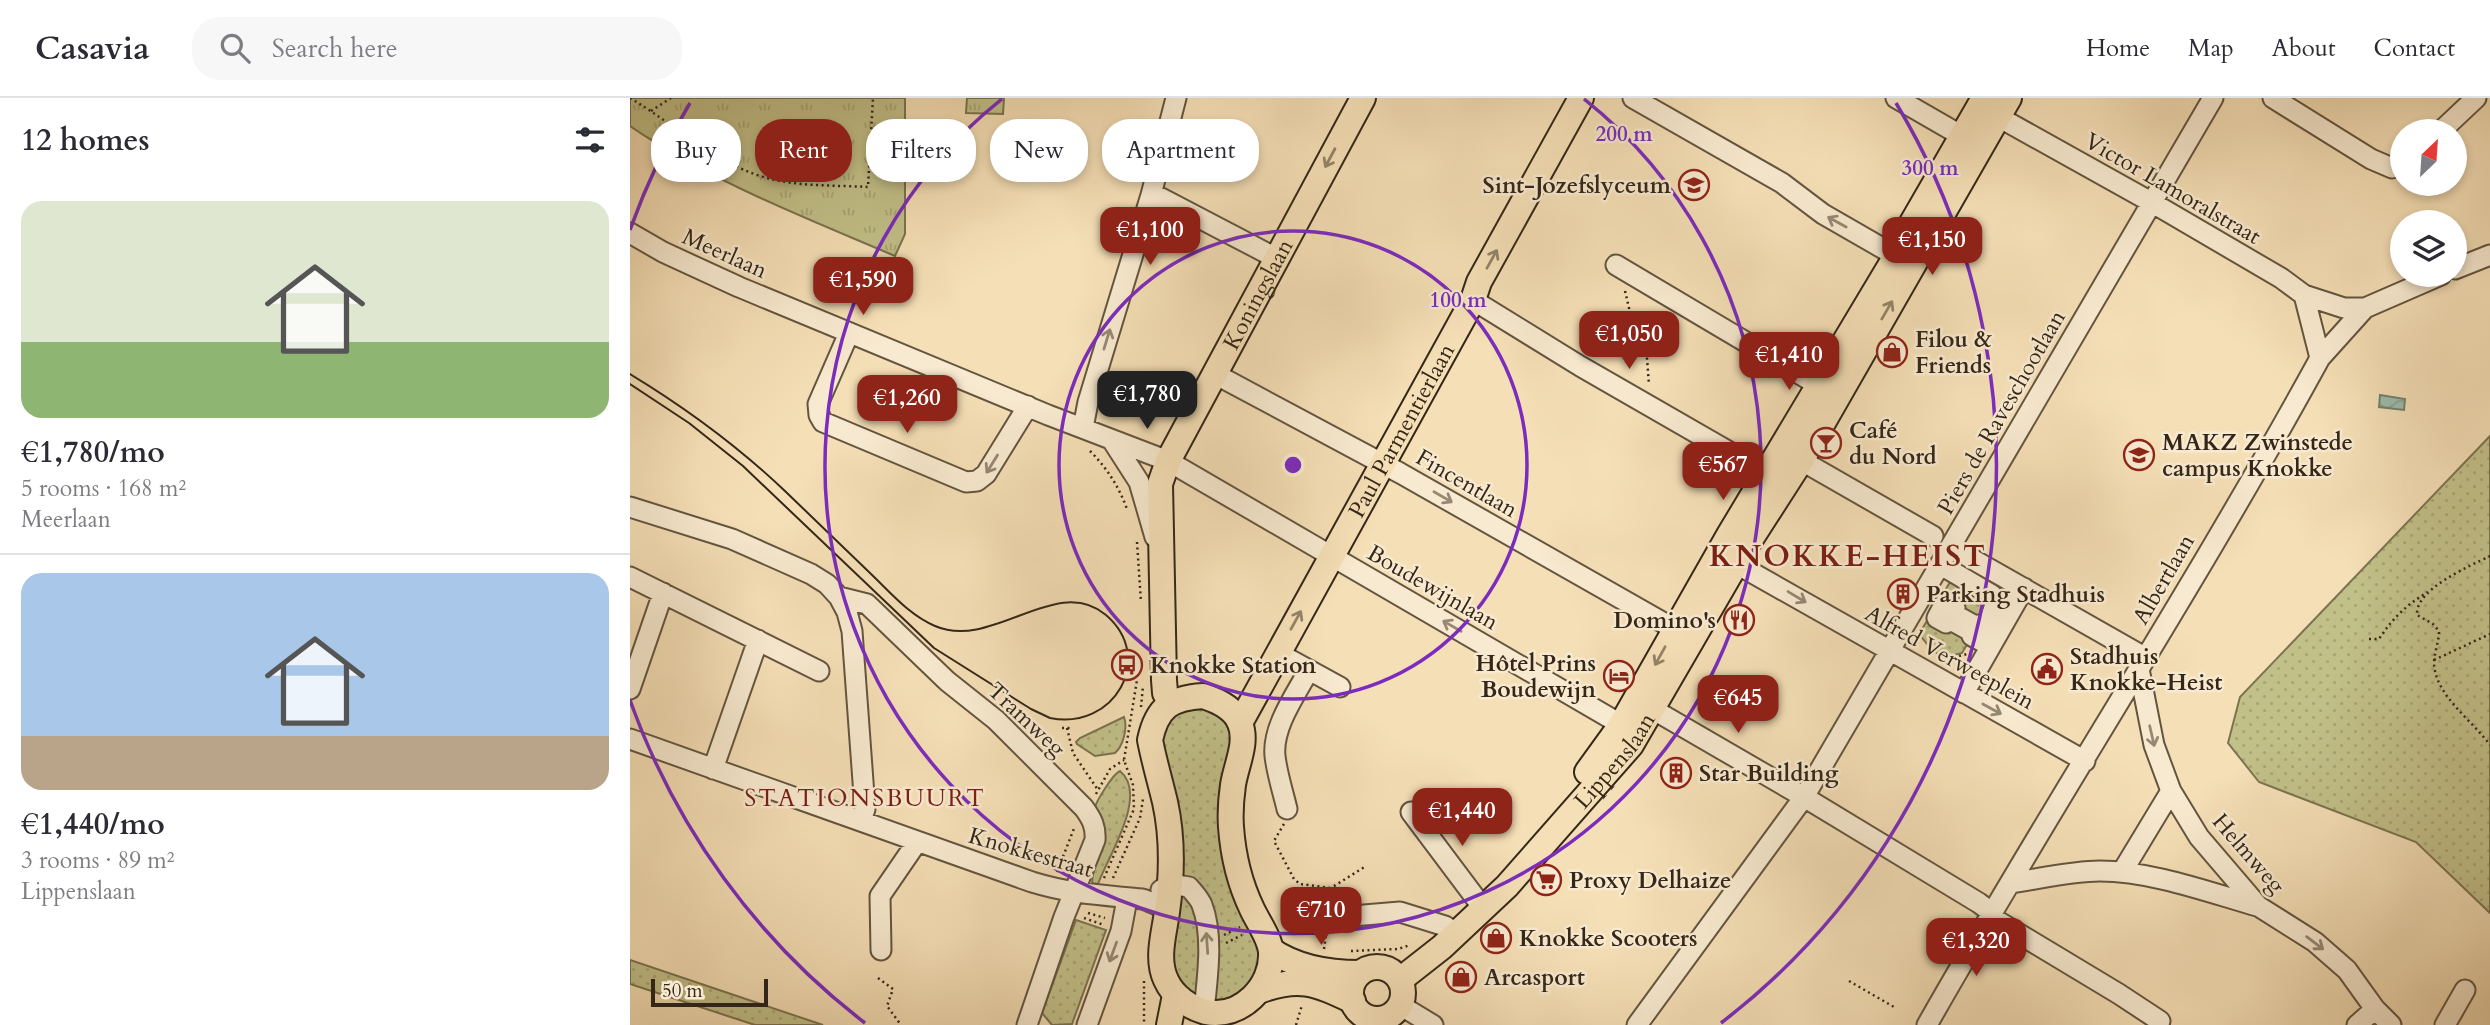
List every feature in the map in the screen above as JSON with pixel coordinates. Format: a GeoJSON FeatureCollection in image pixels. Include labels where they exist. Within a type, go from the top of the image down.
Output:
{"type":"FeatureCollection","features":[{"type":"Feature","properties":{"kind":"main road","name":"Koningslaan"},"geometry":{"type":"LineString","coordinates":[[1170,703],[1165,693],[1160,484],[1168,461],[1363,98]]}},
{"type":"Feature","properties":{"kind":"main road","name":"Paul Parmentierlaan"},"geometry":{"type":"LineString","coordinates":[[1240,723],[1581,98]]}},
{"type":"Feature","properties":{"kind":"main road","name":"Lippenslaan"},"geometry":{"type":"LineString","coordinates":[[1728,559],[1766,473],[1791,455],[1820,386],[1962,136],[1993,105]]}},
{"type":"Feature","properties":{"kind":"main road","name":"Lippenslaan"},"geometry":{"type":"LineString","coordinates":[[1396,966],[1451,930],[1479,903],[1507,886],[1629,730],[1993,105]]}},
{"type":"Feature","properties":{"kind":"main road"},"geometry":{"type":"LineString","coordinates":[[1203,696],[1234,713],[1240,723],[1244,741],[1230,805],[1233,851],[1246,896],[1271,950],[1270,966],[1259,991],[1247,1003],[1200,1018],[1189,1004],[1175,995],[1165,979],[1161,960],[1170,884],[1170,832],[1150,740],[1158,715],[1170,703],[1182,697],[1203,696]]}},
{"type":"Feature","properties":{"kind":"main road"},"geometry":{"type":"LineString","coordinates":[[1271,950],[1282,958],[1312,968],[1360,973]]}},
{"type":"Feature","properties":{"kind":"main road"},"geometry":{"type":"LineString","coordinates":[[1396,966],[1404,993],[1400,1005],[1395,1012],[1379,1022],[1362,1014],[1353,1001],[1351,991],[1354,981],[1360,973],[1373,967],[1396,966]]}},
{"type":"Feature","properties":{"kind":"main road"},"geometry":{"type":"LineString","coordinates":[[1259,991],[1286,982],[1296,982],[1325,988],[1353,1001]]}},
{"type":"Feature","properties":{"kind":"main road"},"geometry":{"type":"LineString","coordinates":[[1169,1025],[1175,995]]}},
{"type":"Feature","properties":{"kind":"street"},"geometry":{"type":"LineString","coordinates":[[1083,428],[1088,402],[1151,195],[1176,98]]}},
{"type":"Feature","properties":{"kind":"street"},"geometry":{"type":"LineString","coordinates":[[1633,98],[1782,183],[1823,214],[1896,256]]}},
{"type":"Feature","properties":{"kind":"street"},"geometry":{"type":"LineString","coordinates":[[1896,98],[1962,136]]}},
{"type":"Feature","properties":{"kind":"street","name":"Piers de Raveschootlaan"},"geometry":{"type":"LineString","coordinates":[[1637,1025],[1804,797],[2213,98]]}},
{"type":"Feature","properties":{"kind":"street"},"geometry":{"type":"LineString","coordinates":[[2273,98],[2371,159],[2390,167]]}},
{"type":"Feature","properties":{"kind":"street"},"geometry":{"type":"LineString","coordinates":[[2454,119],[2476,98]]}},
{"type":"Feature","properties":{"kind":"street","name":"Victor Lamoralstraat"},"geometry":{"type":"LineString","coordinates":[[1993,105],[2281,278],[2304,295],[2344,308],[2365,308]]}},
{"type":"Feature","properties":{"kind":"street"},"geometry":{"type":"LineString","coordinates":[[1151,195],[1276,258]]}},
{"type":"Feature","properties":{"kind":"street","name":"Meerlaan"},"geometry":{"type":"LineString","coordinates":[[630,233],[663,252],[739,287],[1168,461]]}},
{"type":"Feature","properties":{"kind":"street"},"geometry":{"type":"LineString","coordinates":[[2467,264],[2490,255]]}},
{"type":"Feature","properties":{"kind":"street"},"geometry":{"type":"LineString","coordinates":[[1622,268],[1820,386]]}},
{"type":"Feature","properties":{"kind":"street","name":"Albertlaan"},"geometry":{"type":"LineString","coordinates":[[1927,1025],[1991,912],[2085,761],[2320,358],[2365,308],[2413,287]]}},
{"type":"Feature","properties":{"kind":"street"},"geometry":{"type":"LineString","coordinates":[[2304,295],[2320,358]]}},
{"type":"Feature","properties":{"kind":"street"},"geometry":{"type":"LineString","coordinates":[[1473,300],[1580,366],[1766,473]]}},
{"type":"Feature","properties":{"kind":"street"},"geometry":{"type":"LineString","coordinates":[[849,333],[818,404],[823,422],[965,482],[977,481],[986,474],[1028,406]]}},
{"type":"Feature","properties":{"kind":"street","name":"Fincentlaan"},"geometry":{"type":"LineString","coordinates":[[1215,374],[1384,463],[1684,634]]}},
{"type":"Feature","properties":{"kind":"street"},"geometry":{"type":"LineString","coordinates":[[1112,440],[1139,482],[1160,556]]}},
{"type":"Feature","properties":{"kind":"street"},"geometry":{"type":"LineString","coordinates":[[1791,455],[1933,536]]}},
{"type":"Feature","properties":{"kind":"street","name":"Boudewijnlaan"},"geometry":{"type":"LineString","coordinates":[[1168,461],[1629,730]]}},
{"type":"Feature","properties":{"kind":"street"},"geometry":{"type":"LineString","coordinates":[[630,507],[732,539],[811,574],[839,597],[847,612],[852,631],[865,810],[861,821]]}},
{"type":"Feature","properties":{"kind":"street"},"geometry":{"type":"LineString","coordinates":[[1951,547],[2024,588],[2142,663]]}},
{"type":"Feature","properties":{"kind":"street","name":"Alfred Verweeplein"},"geometry":{"type":"LineString","coordinates":[[1728,559],[2085,761]]}},
{"type":"Feature","properties":{"kind":"street"},"geometry":{"type":"LineString","coordinates":[[1941,565],[1992,595],[1996,602],[1980,636],[1950,616],[1944,617],[1941,611]]}},
{"type":"Feature","properties":{"kind":"street"},"geometry":{"type":"LineString","coordinates":[[630,577],[820,671]]}},
{"type":"Feature","properties":{"kind":"street"},"geometry":{"type":"LineString","coordinates":[[1964,693],[2024,588]]}},
{"type":"Feature","properties":{"kind":"street"},"geometry":{"type":"LineString","coordinates":[[630,689],[663,593]]}},
{"type":"Feature","properties":{"kind":"street","name":"Tramweg"},"geometry":{"type":"LineString","coordinates":[[839,597],[867,604],[947,681],[996,720],[1084,807],[1096,830],[1095,840],[1027,1025]]}},
{"type":"Feature","properties":{"kind":"street"},"geometry":{"type":"LineString","coordinates":[[713,769],[758,640]]}},
{"type":"Feature","properties":{"kind":"street"},"geometry":{"type":"LineString","coordinates":[[1278,653],[1340,687]]}},
{"type":"Feature","properties":{"kind":"street","name":"Helmweg"},"geometry":{"type":"LineString","coordinates":[[2142,663],[2154,745],[2171,790],[2199,837],[2258,906],[2315,942],[2347,970],[2375,1009],[2391,1025]]}},
{"type":"Feature","properties":{"kind":"street"},"geometry":{"type":"LineString","coordinates":[[1287,810],[1275,754],[1279,730],[1309,670]]}},
{"type":"Feature","properties":{"kind":"street"},"geometry":{"type":"LineString","coordinates":[[1644,704],[1804,797],[1991,912],[1996,920],[2160,1021],[2158,1025]]}},
{"type":"Feature","properties":{"kind":"street","name":"Knokkestraat"},"geometry":{"type":"LineString","coordinates":[[630,739],[1009,875],[1074,893],[1104,891],[1168,909]]}},
{"type":"Feature","properties":{"kind":"street"},"geometry":{"type":"LineString","coordinates":[[2122,872],[2171,790]]}},
{"type":"Feature","properties":{"kind":"street"},"geometry":{"type":"LineString","coordinates":[[1411,812],[1479,903]]}},
{"type":"Feature","properties":{"kind":"street"},"geometry":{"type":"LineString","coordinates":[[881,950],[880,896],[917,842]]}},
{"type":"Feature","properties":{"kind":"street"},"geometry":{"type":"LineString","coordinates":[[2010,883],[2098,871],[2122,872],[2185,885],[2258,906]]}},
{"type":"Feature","properties":{"kind":"street"},"geometry":{"type":"LineString","coordinates":[[1087,1025],[1121,931],[1136,899],[1170,884],[1189,887],[1202,903],[1206,919],[1209,961],[1200,1018]]}},
{"type":"Feature","properties":{"kind":"street"},"geometry":{"type":"LineString","coordinates":[[1328,918],[1400,912],[1451,930]]}},
{"type":"Feature","properties":{"kind":"street"},"geometry":{"type":"LineString","coordinates":[[2445,1025],[2465,990]]}},
{"type":"Feature","properties":{"kind":"street"},"geometry":{"type":"LineString","coordinates":[[1400,1005],[1433,1025]]}},
{"type":"Feature","properties":{"kind":"street"},"geometry":{"type":"LineString","coordinates":[[2357,1025],[2375,1009]]}},
{"type":"Feature","properties":{"kind":"path"},"geometry":{"type":"LineString","coordinates":[[630,98],[705,149],[761,177],[868,187],[873,98]]}},
{"type":"Feature","properties":{"kind":"path"},"geometry":{"type":"LineString","coordinates":[[651,111],[671,98]]}},
{"type":"Feature","properties":{"kind":"path"},"geometry":{"type":"LineString","coordinates":[[1622,268],[1622,280],[1633,325],[1646,345],[1650,396],[1646,403]]}},
{"type":"Feature","properties":{"kind":"path"},"geometry":{"type":"LineString","coordinates":[[1083,428],[1088,449],[1101,461],[1120,490],[1129,515]]}},
{"type":"Feature","properties":{"kind":"path"},"geometry":{"type":"LineString","coordinates":[[1135,532],[1141,602]]}},
{"type":"Feature","properties":{"kind":"path"},"geometry":{"type":"LineString","coordinates":[[2490,556],[2445,580],[2420,601],[2417,609],[2417,615],[2433,624],[2439,631],[2434,660],[2436,679],[2446,696],[2475,724],[2490,744]]}},
{"type":"Feature","properties":{"kind":"path"},"geometry":{"type":"LineString","coordinates":[[2369,639],[2379,639],[2392,620],[2413,600],[2431,591]]}},
{"type":"Feature","properties":{"kind":"path"},"geometry":{"type":"LineString","coordinates":[[2434,660],[2490,634]]}},
{"type":"Feature","properties":{"kind":"path"},"geometry":{"type":"LineString","coordinates":[[1933,663],[1980,636]]}},
{"type":"Feature","properties":{"kind":"path"},"geometry":{"type":"LineString","coordinates":[[1103,918],[1104,891],[1134,809],[1133,785],[1124,760],[1138,680],[1140,717]]}},
{"type":"Feature","properties":{"kind":"path"},"geometry":{"type":"LineString","coordinates":[[1067,728],[1073,753],[1099,791]]}},
{"type":"Feature","properties":{"kind":"path"},"geometry":{"type":"LineString","coordinates":[[1104,891],[1140,818],[1142,790]]}},
{"type":"Feature","properties":{"kind":"path"},"geometry":{"type":"LineString","coordinates":[[1287,810],[1287,819],[1274,841],[1294,879],[1300,884],[1331,888]]}},
{"type":"Feature","properties":{"kind":"path"},"geometry":{"type":"LineString","coordinates":[[1082,917],[1112,928]]}},
{"type":"Feature","properties":{"kind":"path"},"geometry":{"type":"LineString","coordinates":[[1346,952],[1396,966]]}},
{"type":"Feature","properties":{"kind":"path"},"geometry":{"type":"LineString","coordinates":[[878,978],[892,989],[887,1006],[901,1025]]}},
{"type":"Feature","properties":{"kind":"path"},"geometry":{"type":"LineString","coordinates":[[1849,981],[1894,1007]]}},
{"type":"Feature","properties":{"kind":"green space"},"geometry":{"type":"Polygon","coordinates":[[[630,98],[905,98],[905,119],[866,119],[866,182],[905,182],[905,234],[895,256],[728,182],[741,182],[741,119],[651,119],[651,140],[630,126],[630,98]]]}},
{"type":"Feature","properties":{"kind":"green space"},"geometry":{"type":"Polygon","coordinates":[[[967,98],[1004,98],[1003,114],[966,113],[967,98]]]}},
{"type":"Feature","properties":{"kind":"green space"},"geometry":{"type":"Polygon","coordinates":[[[2490,436],[2490,913],[2416,842],[2259,782],[2228,743],[2240,697],[2490,436]]]}},
{"type":"Feature","properties":{"kind":"green space"},"geometry":{"type":"Polygon","coordinates":[[[1953,577],[1995,590],[2010,599],[1991,632],[1937,604],[1953,577]]]}},
{"type":"Feature","properties":{"kind":"green space"},"geometry":{"type":"Polygon","coordinates":[[[1933,611],[1974,633],[1962,653],[1944,658],[1931,649],[1919,634],[1933,611]]]}},
{"type":"Feature","properties":{"kind":"green space"},"geometry":{"type":"Polygon","coordinates":[[[1211,707],[1235,732],[1229,782],[1264,958],[1243,995],[1214,1003],[1190,993],[1174,970],[1161,743],[1167,724],[1177,714],[1211,707]]]}},
{"type":"Feature","properties":{"kind":"green space"},"geometry":{"type":"Polygon","coordinates":[[[1124,717],[1124,736],[1115,753],[1095,756],[1077,744],[1080,738],[1124,717]]]}},
{"type":"Feature","properties":{"kind":"green space"},"geometry":{"type":"Polygon","coordinates":[[[1120,771],[1128,782],[1130,795],[1124,826],[1098,884],[1092,883],[1104,838],[1101,820],[1094,810],[1105,788],[1120,771]]]}},
{"type":"Feature","properties":{"kind":"green space"},"geometry":{"type":"Polygon","coordinates":[[[1076,920],[1106,930],[1072,1024],[1052,1025],[1042,1013],[1076,920]]]}},
{"type":"Feature","properties":{"kind":"green space"},"geometry":{"type":"Polygon","coordinates":[[[630,960],[823,1025],[755,1025],[630,984],[630,960]]]}},
{"type":"Feature","properties":{"kind":"water"},"geometry":{"type":"Polygon","coordinates":[[[2380,395],[2405,399],[2404,410],[2379,407],[2380,395]]]}},
{"type":"Feature","properties":{"kind":"tram line"},"geometry":{"type":"LineString","coordinates":[[630,374],[692,414],[750,459],[900,602],[935,626],[957,631],[979,629],[1045,607],[1066,603],[1087,604],[1106,615],[1121,632],[1127,651],[1127,670],[1121,688],[1109,702],[1093,713],[1073,719],[1050,718],[1031,709],[934,648],[743,466],[689,423],[630,384]]}},
{"type":"Feature","properties":{"kind":"place","name":"Sint-Jozefslyceum"},"geometry":{"type":"Point","coordinates":[1694,185]}},
{"type":"Feature","properties":{"kind":"place","name":"Filou & Friends"},"geometry":{"type":"Point","coordinates":[1892,352]}},
{"type":"Feature","properties":{"kind":"place","name":"Café du Nord"},"geometry":{"type":"Point","coordinates":[1826,443]}},
{"type":"Feature","properties":{"kind":"place","name":"MAKZ Zwinstede campus Knokke"},"geometry":{"type":"Point","coordinates":[2139,455]}},
{"type":"Feature","properties":{"kind":"place","name":"Parking Stadhuis"},"geometry":{"type":"Point","coordinates":[1903,594]}},
{"type":"Feature","properties":{"kind":"place","name":"Domino's"},"geometry":{"type":"Point","coordinates":[1739,620]}},
{"type":"Feature","properties":{"kind":"place","name":"Knokke Station"},"geometry":{"type":"Point","coordinates":[1127,665]}},
{"type":"Feature","properties":{"kind":"place","name":"Stadhuis Knokke-Heist"},"geometry":{"type":"Point","coordinates":[2047,669]}},
{"type":"Feature","properties":{"kind":"place","name":"Hôtel Prins Boudewijn"},"geometry":{"type":"Point","coordinates":[1619,676]}},
{"type":"Feature","properties":{"kind":"place","name":"Star Building"},"geometry":{"type":"Point","coordinates":[1676,773]}},
{"type":"Feature","properties":{"kind":"place","name":"Proxy Delhaize"},"geometry":{"type":"Point","coordinates":[1546,880]}},
{"type":"Feature","properties":{"kind":"place","name":"Knokke Scooters"},"geometry":{"type":"Point","coordinates":[1496,938]}},
{"type":"Feature","properties":{"kind":"place","name":"Arcasport"},"geometry":{"type":"Point","coordinates":[1461,977]}},
{"type":"Feature","properties":{"kind":"district","name":"KNOKKE-HEIST"},"geometry":{"type":"Point","coordinates":[1848,556]}},
{"type":"Feature","properties":{"kind":"district","name":"STATIONSBUURT"},"geometry":{"type":"Point","coordinates":[865,798]}}]}
